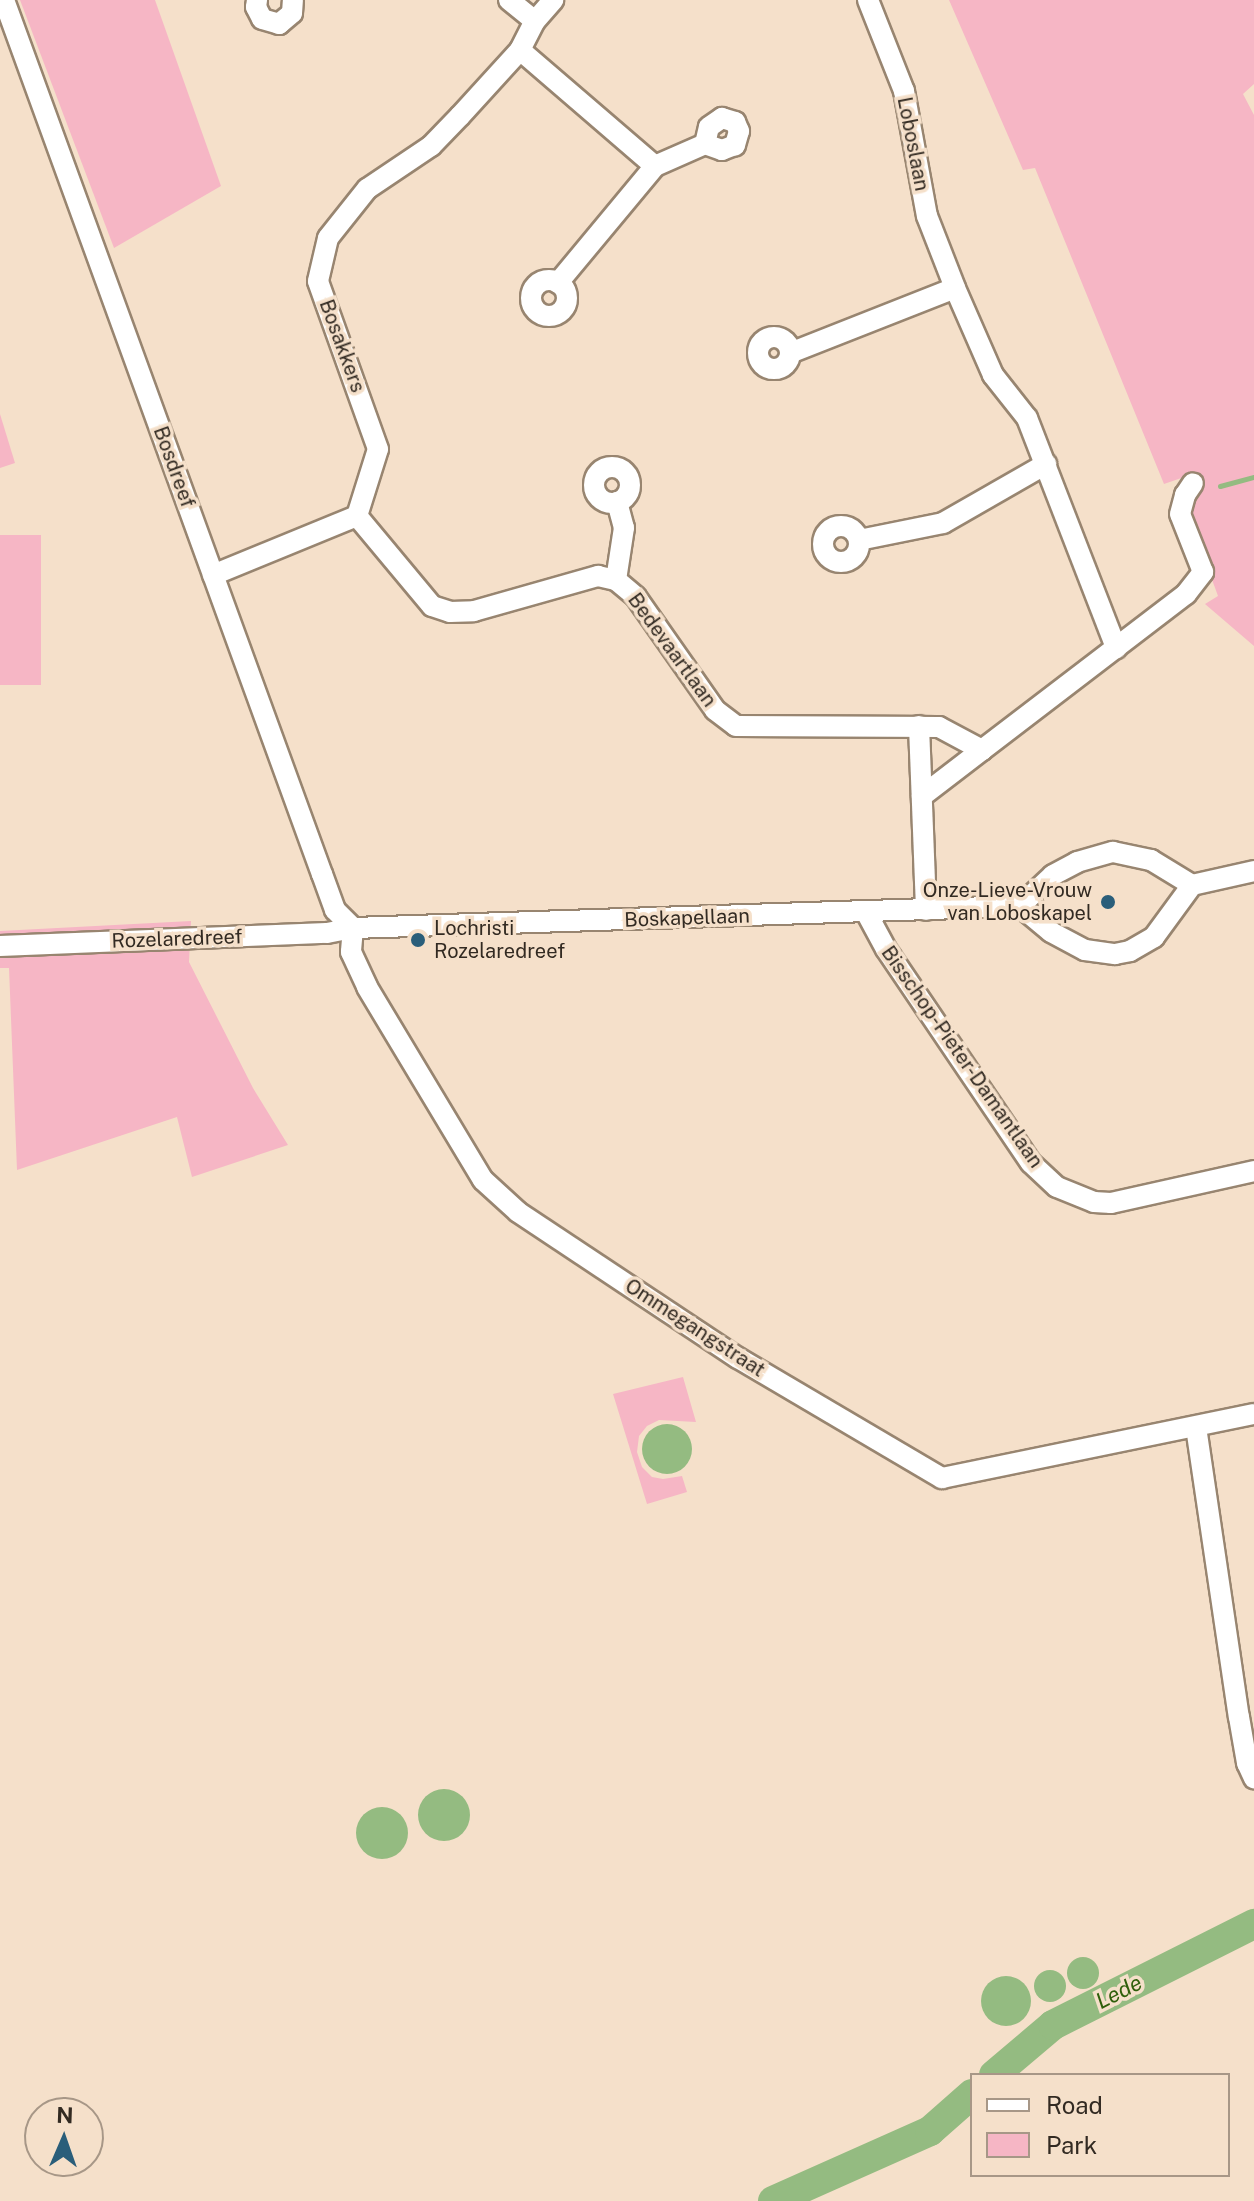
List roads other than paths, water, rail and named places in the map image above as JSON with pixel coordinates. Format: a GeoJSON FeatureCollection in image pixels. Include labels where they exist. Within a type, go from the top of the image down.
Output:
{"type":"FeatureCollection","features":[{"type":"Feature","properties":{"kind":"street","name":"Bosdreef"},"geometry":{"type":"LineString","coordinates":[[4,0],[335,910],[353,928]]}},
{"type":"Feature","properties":{"kind":"street"},"geometry":{"type":"LineString","coordinates":[[257,0],[258,15],[270,24],[285,21],[292,13],[293,0]]}},
{"type":"Feature","properties":{"kind":"street"},"geometry":{"type":"LineString","coordinates":[[509,0],[535,21]]}},
{"type":"Feature","properties":{"kind":"street","name":"Bosakkers"},"geometry":{"type":"LineString","coordinates":[[357,516],[378,449],[318,281],[328,238],[367,189],[431,146],[520,50],[535,21],[553,0]]}},
{"type":"Feature","properties":{"kind":"street","name":"Loboslaan"},"geometry":{"type":"LineString","coordinates":[[868,0],[904,91],[927,216],[993,375],[1027,418],[1116,648]]}},
{"type":"Feature","properties":{"kind":"street"},"geometry":{"type":"LineString","coordinates":[[520,50],[655,166]]}},
{"type":"Feature","properties":{"kind":"street"},"geometry":{"type":"LineString","coordinates":[[558,283],[655,166],[705,144]]}},
{"type":"Feature","properties":{"kind":"street"},"geometry":{"type":"LineString","coordinates":[[790,353],[955,288]]}},
{"type":"Feature","properties":{"kind":"street"},"geometry":{"type":"LineString","coordinates":[[859,540],[943,523],[1046,464]]}},
{"type":"Feature","properties":{"kind":"street"},"geometry":{"type":"LineString","coordinates":[[922,796],[1186,594],[1203,572],[1180,514],[1185,495],[1193,483]]}},
{"type":"Feature","properties":{"kind":"street","name":"Bedevaartlaan"},"geometry":{"type":"LineString","coordinates":[[616,580],[624,528],[617,502]]}},
{"type":"Feature","properties":{"kind":"street"},"geometry":{"type":"LineString","coordinates":[[213,575],[357,516]]}},
{"type":"Feature","properties":{"kind":"street","name":"Bedevaartlaan"},"geometry":{"type":"LineString","coordinates":[[357,516],[432,606],[450,612],[474,611],[598,576],[616,580],[636,597],[715,710],[736,726],[919,726]]}},
{"type":"Feature","properties":{"kind":"street"},"geometry":{"type":"LineString","coordinates":[[926,910],[919,726],[939,727],[982,750]]}},
{"type":"Feature","properties":{"kind":"street"},"geometry":{"type":"LineString","coordinates":[[1192,885],[1151,860],[1100,853],[1053,875],[1020,906],[1051,932],[1085,950],[1115,954],[1130,951],[1154,937],[1192,885],[1254,871]]}},
{"type":"Feature","properties":{"kind":"street","name":"Boskapellaan"},"geometry":{"type":"LineString","coordinates":[[353,928],[1020,906]]}},
{"type":"Feature","properties":{"kind":"street","name":"Bisschop-Pieter-Damantlaan"},"geometry":{"type":"LineString","coordinates":[[866,912],[886,949],[1031,1163],[1057,1187],[1094,1202],[1111,1203],[1254,1171]]}},
{"type":"Feature","properties":{"kind":"street","name":"Rozelaredreef"},"geometry":{"type":"LineString","coordinates":[[0,946],[327,933],[353,928]]}},
{"type":"Feature","properties":{"kind":"street","name":"Ommegangstraat"},"geometry":{"type":"LineString","coordinates":[[353,928],[351,952],[367,987],[483,1180],[518,1212],[738,1358],[942,1478],[1254,1414]]}},
{"type":"Feature","properties":{"kind":"street"},"geometry":{"type":"LineString","coordinates":[[1196,1427],[1247,1724],[1247,1763],[1254,1778]]}},
{"type":"Feature","properties":{"kind":"waterway"},"geometry":{"type":"LineString","coordinates":[[1220,486],[1254,477]]}},
{"type":"Feature","properties":{"kind":"waterway","name":"Lede"},"geometry":{"type":"LineString","coordinates":[[996,2073],[1053,2025],[1254,1924]]}},
{"type":"Feature","properties":{"kind":"waterway","name":"Lede"},"geometry":{"type":"LineString","coordinates":[[773,2201],[930,2131],[970,2096]]}},
{"type":"Feature","properties":{"kind":"place","name":"Onze-Lieve-Vrouw van Loboskapel"},"geometry":{"type":"Point","coordinates":[1108,902]}},
{"type":"Feature","properties":{"kind":"place","name":"Lochristi Rozelaredreef"},"geometry":{"type":"Point","coordinates":[418,940]}}]}
